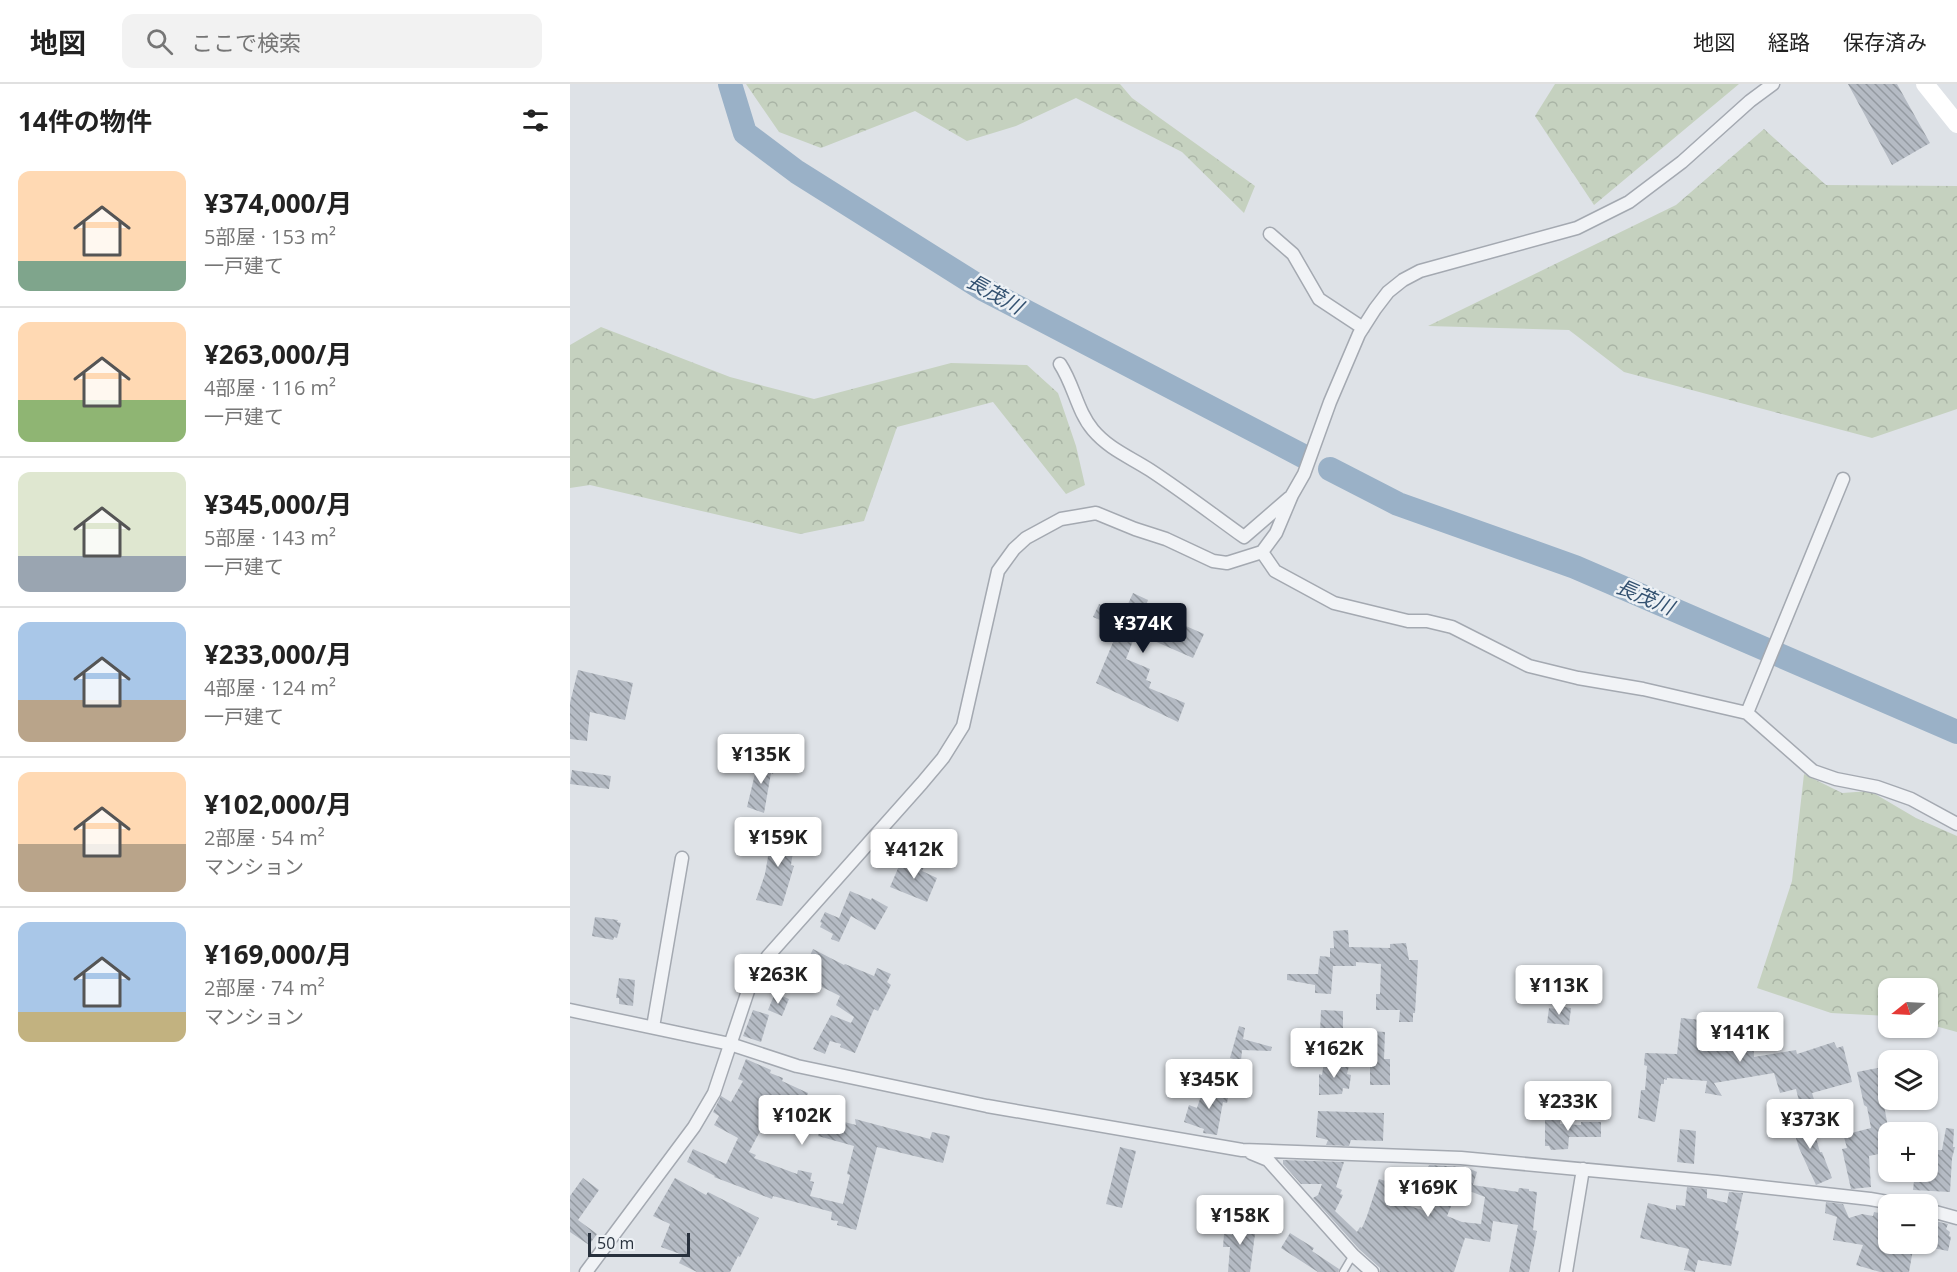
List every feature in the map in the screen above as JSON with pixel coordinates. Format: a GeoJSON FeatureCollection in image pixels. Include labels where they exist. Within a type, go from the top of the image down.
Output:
{"type":"FeatureCollection","features":[{"type":"Feature","properties":{"kind":"main road"},"geometry":{"type":"LineString","coordinates":[[1925,84],[1957,124]]}},
{"type":"Feature","properties":{"kind":"street"},"geometry":{"type":"LineString","coordinates":[[586,1272],[694,1127],[714,1093],[750,985],[768,956],[922,783],[943,758],[963,726],[998,571],[1014,549],[1026,538],[1061,519],[1096,513],[1135,529],[1166,538],[1214,561],[1227,563],[1262,552],[1276,533],[1292,495],[1304,474],[1330,402],[1363,328],[1388,292],[1420,271],[1577,228],[1629,202],[1682,162],[1750,101],[1773,84]]}},
{"type":"Feature","properties":{"kind":"street"},"geometry":{"type":"LineString","coordinates":[[1270,234],[1293,254],[1319,299],[1363,328]]}},
{"type":"Feature","properties":{"kind":"street"},"geometry":{"type":"LineString","coordinates":[[1060,364],[1069,377],[1081,409],[1093,430],[1112,448],[1149,469],[1244,537],[1292,495]]}},
{"type":"Feature","properties":{"kind":"street"},"geometry":{"type":"LineString","coordinates":[[1747,713],[1843,479]]}},
{"type":"Feature","properties":{"kind":"street"},"geometry":{"type":"LineString","coordinates":[[1262,552],[1275,571],[1335,603],[1408,621],[1427,621],[1452,627],[1529,666],[1578,678],[1643,688],[1747,713],[1813,771],[1900,795],[1957,824]]}},
{"type":"Feature","properties":{"kind":"street"},"geometry":{"type":"LineString","coordinates":[[653,1028],[682,858]]}},
{"type":"Feature","properties":{"kind":"street"},"geometry":{"type":"LineString","coordinates":[[570,1010],[730,1044],[797,1066],[987,1106],[1242,1150],[1461,1158],[1878,1201]]}},
{"type":"Feature","properties":{"kind":"street"},"geometry":{"type":"LineString","coordinates":[[1242,1150],[1268,1160],[1353,1255],[1372,1272]]}},
{"type":"Feature","properties":{"kind":"street"},"geometry":{"type":"LineString","coordinates":[[1566,1272],[1583,1169]]}},
{"type":"Feature","properties":{"kind":"street"},"geometry":{"type":"LineString","coordinates":[[1938,1213],[1957,1218]]}},
{"type":"Feature","properties":{"kind":"lane"},"geometry":{"type":"LineString","coordinates":[[1343,1272],[1353,1255]]}},
{"type":"Feature","properties":{"kind":"green space"},"geometry":{"type":"Polygon","coordinates":[[[746,84],[1120,84],[1132,98],[1255,186],[1244,213],[1182,152],[1076,98],[1016,126],[967,141],[915,111],[821,148],[779,132],[746,84]]]}},
{"type":"Feature","properties":{"kind":"green space"},"geometry":{"type":"Polygon","coordinates":[[[1555,84],[1739,84],[1594,205],[1535,116],[1555,84]]]}},
{"type":"Feature","properties":{"kind":"green space"},"geometry":{"type":"Polygon","coordinates":[[[1764,129],[1826,185],[1957,186],[1957,409],[1872,438],[1624,372],[1569,330],[1428,326],[1676,205],[1764,129]]]}},
{"type":"Feature","properties":{"kind":"green space"},"geometry":{"type":"Polygon","coordinates":[[[601,327],[730,377],[814,399],[951,363],[1027,365],[1058,393],[1076,446],[1085,485],[1066,494],[993,402],[897,427],[864,521],[800,534],[590,485],[570,488],[570,345],[601,327]]]}},
{"type":"Feature","properties":{"kind":"green space"},"geometry":{"type":"Polygon","coordinates":[[[1804,774],[1842,793],[1870,791],[1916,818],[1957,836],[1957,1032],[1938,1027],[1938,978],[1878,978],[1878,1015],[1831,1013],[1757,988],[1792,881],[1804,774]]]}},
{"type":"Feature","properties":{"kind":"building"},"geometry":{"type":"Polygon","coordinates":[[[1848,84],[1897,84],[1930,143],[1892,165],[1848,84]]]}},
{"type":"Feature","properties":{"kind":"building"},"geometry":{"type":"Polygon","coordinates":[[[1133,593],[1148,600],[1145,608],[1204,634],[1193,658],[1136,633],[1126,659],[1150,669],[1146,680],[1151,682],[1149,688],[1185,703],[1178,722],[1096,683],[1119,628],[1093,617],[1099,604],[1123,615],[1133,593]]]}},
{"type":"Feature","properties":{"kind":"building"},"geometry":{"type":"Polygon","coordinates":[[[578,670],[633,683],[625,720],[590,712],[587,741],[570,739],[570,703],[578,670]]]}},
{"type":"Feature","properties":{"kind":"building"},"geometry":{"type":"Polygon","coordinates":[[[759,757],[776,762],[773,774],[771,773],[764,813],[747,807],[759,757]]]}},
{"type":"Feature","properties":{"kind":"building"},"geometry":{"type":"Polygon","coordinates":[[[572,770],[611,776],[609,789],[570,784],[572,770]]]}},
{"type":"Feature","properties":{"kind":"building"},"geometry":{"type":"Polygon","coordinates":[[[773,828],[799,835],[797,846],[794,845],[791,865],[794,866],[782,906],[756,900],[765,874],[773,828]]]}},
{"type":"Feature","properties":{"kind":"building"},"geometry":{"type":"Polygon","coordinates":[[[902,859],[911,862],[912,859],[925,865],[922,871],[937,878],[927,902],[890,887],[902,859]]]}},
{"type":"Feature","properties":{"kind":"building"},"geometry":{"type":"Polygon","coordinates":[[[850,891],[871,900],[872,898],[888,907],[875,930],[851,916],[839,942],[831,939],[833,934],[820,927],[822,923],[820,922],[825,912],[839,918],[850,891]]]}},
{"type":"Feature","properties":{"kind":"building"},"geometry":{"type":"Polygon","coordinates":[[[595,917],[618,920],[617,922],[621,923],[617,938],[614,937],[613,940],[592,936],[595,917]]]}},
{"type":"Feature","properties":{"kind":"building"},"geometry":{"type":"Polygon","coordinates":[[[1348,930],[1349,947],[1390,948],[1390,944],[1406,943],[1409,960],[1418,960],[1413,1022],[1399,1022],[1400,1010],[1376,1010],[1376,994],[1380,994],[1381,964],[1356,962],[1356,966],[1333,966],[1331,994],[1315,993],[1315,985],[1287,980],[1287,974],[1318,974],[1320,956],[1330,957],[1330,948],[1334,948],[1333,931],[1348,930]]]}},
{"type":"Feature","properties":{"kind":"building"},"geometry":{"type":"Polygon","coordinates":[[[813,949],[844,965],[874,976],[877,968],[891,974],[887,982],[891,985],[878,1011],[874,1009],[855,1053],[840,1047],[841,1044],[830,1041],[825,1054],[813,1049],[831,1015],[851,1023],[854,1017],[836,1005],[840,996],[802,977],[799,982],[782,971],[792,955],[806,964],[813,949]]]}},
{"type":"Feature","properties":{"kind":"building"},"geometry":{"type":"Polygon","coordinates":[[[619,978],[635,980],[633,1006],[619,1004],[619,998],[616,998],[619,978]]]}},
{"type":"Feature","properties":{"kind":"building"},"geometry":{"type":"Polygon","coordinates":[[[775,993],[789,999],[782,1016],[768,1010],[775,993]]]}},
{"type":"Feature","properties":{"kind":"building"},"geometry":{"type":"Polygon","coordinates":[[[1557,1006],[1571,1008],[1569,1025],[1547,1023],[1549,1008],[1557,1009],[1557,1006]]]}},
{"type":"Feature","properties":{"kind":"building"},"geometry":{"type":"Polygon","coordinates":[[[753,1010],[769,1015],[761,1042],[743,1036],[753,1010]]]}},
{"type":"Feature","properties":{"kind":"building"},"geometry":{"type":"Polygon","coordinates":[[[1321,1010],[1343,1011],[1343,1030],[1341,1034],[1334,1034],[1334,1053],[1319,1053],[1321,1010]]]}},
{"type":"Feature","properties":{"kind":"building"},"geometry":{"type":"Polygon","coordinates":[[[1752,1017],[1754,1057],[1796,1050],[1797,1054],[1834,1042],[1837,1048],[1843,1046],[1852,1082],[1812,1093],[1817,1109],[1802,1113],[1796,1089],[1780,1093],[1774,1073],[1714,1083],[1722,1096],[1705,1093],[1707,1081],[1667,1078],[1667,1080],[1664,1079],[1664,1084],[1661,1084],[1655,1122],[1638,1118],[1641,1090],[1645,1090],[1647,1066],[1644,1065],[1645,1053],[1677,1054],[1681,1018],[1712,1021],[1752,1017]]]}},
{"type":"Feature","properties":{"kind":"building"},"geometry":{"type":"Polygon","coordinates":[[[1239,1026],[1245,1028],[1243,1039],[1272,1047],[1271,1051],[1242,1050],[1241,1061],[1230,1058],[1239,1026]]]}},
{"type":"Feature","properties":{"kind":"building"},"geometry":{"type":"Polygon","coordinates":[[[1370,1031],[1385,1032],[1384,1059],[1390,1059],[1390,1085],[1370,1085],[1370,1031]]]}},
{"type":"Feature","properties":{"kind":"building"},"geometry":{"type":"Polygon","coordinates":[[[746,1059],[771,1070],[770,1073],[783,1078],[782,1081],[808,1093],[801,1115],[774,1105],[749,1152],[756,1155],[754,1158],[797,1174],[798,1170],[812,1173],[810,1181],[814,1182],[810,1196],[843,1204],[850,1175],[847,1174],[854,1146],[818,1136],[825,1117],[856,1125],[855,1119],[930,1139],[932,1132],[950,1136],[943,1163],[877,1147],[856,1230],[837,1225],[838,1221],[831,1220],[832,1212],[773,1196],[772,1199],[714,1177],[687,1162],[693,1149],[726,1164],[738,1138],[714,1125],[719,1116],[713,1112],[721,1096],[731,1102],[743,1081],[738,1079],[746,1059]]]}},
{"type":"Feature","properties":{"kind":"building"},"geometry":{"type":"Polygon","coordinates":[[[1324,1062],[1349,1066],[1347,1074],[1351,1075],[1349,1089],[1343,1088],[1342,1094],[1319,1095],[1319,1074],[1322,1075],[1324,1062]]]}},
{"type":"Feature","properties":{"kind":"building"},"geometry":{"type":"Polygon","coordinates":[[[1878,1068],[1878,1110],[1885,1110],[1887,1122],[1878,1122],[1878,1154],[1869,1156],[1871,1187],[1851,1189],[1842,1149],[1847,1148],[1844,1137],[1848,1136],[1847,1134],[1871,1128],[1857,1072],[1878,1068]]]}},
{"type":"Feature","properties":{"kind":"building"},"geometry":{"type":"Polygon","coordinates":[[[1218,1080],[1231,1083],[1227,1103],[1223,1102],[1217,1135],[1203,1133],[1204,1129],[1184,1122],[1189,1105],[1197,1108],[1202,1093],[1214,1097],[1218,1080]]]}},
{"type":"Feature","properties":{"kind":"building"},"geometry":{"type":"Polygon","coordinates":[[[1318,1111],[1384,1113],[1383,1141],[1351,1140],[1349,1146],[1326,1145],[1328,1140],[1316,1137],[1318,1111]]]}},
{"type":"Feature","properties":{"kind":"building"},"geometry":{"type":"Polygon","coordinates":[[[1806,1114],[1812,1135],[1815,1135],[1832,1178],[1816,1185],[1799,1148],[1790,1119],[1806,1114]]]}},
{"type":"Feature","properties":{"kind":"building"},"geometry":{"type":"Polygon","coordinates":[[[1545,1116],[1560,1117],[1560,1124],[1581,1125],[1581,1122],[1601,1122],[1601,1137],[1569,1137],[1568,1149],[1551,1150],[1549,1146],[1545,1146],[1545,1116]]]}},
{"type":"Feature","properties":{"kind":"building"},"geometry":{"type":"Polygon","coordinates":[[[1946,1128],[1954,1129],[1953,1147],[1955,1147],[1950,1192],[1913,1190],[1914,1182],[1938,1182],[1938,1150],[1942,1150],[1946,1128]]]}},
{"type":"Feature","properties":{"kind":"building"},"geometry":{"type":"Polygon","coordinates":[[[1680,1129],[1696,1131],[1694,1164],[1677,1162],[1680,1129]]]}},
{"type":"Feature","properties":{"kind":"building"},"geometry":{"type":"Polygon","coordinates":[[[1120,1147],[1136,1151],[1122,1208],[1106,1204],[1120,1147]]]}},
{"type":"Feature","properties":{"kind":"building"},"geometry":{"type":"Polygon","coordinates":[[[1283,1160],[1344,1162],[1336,1187],[1342,1190],[1340,1194],[1343,1195],[1335,1211],[1357,1232],[1360,1227],[1362,1228],[1367,1216],[1379,1179],[1392,1183],[1391,1185],[1395,1187],[1390,1200],[1432,1213],[1439,1191],[1422,1186],[1429,1165],[1466,1167],[1477,1172],[1473,1185],[1518,1192],[1519,1188],[1529,1189],[1529,1191],[1537,1192],[1533,1230],[1537,1231],[1529,1272],[1509,1272],[1518,1225],[1493,1221],[1490,1242],[1465,1238],[1454,1272],[1380,1272],[1380,1268],[1359,1249],[1313,1198],[1318,1195],[1322,1184],[1301,1184],[1283,1164],[1283,1160]],[[1459,1187],[1447,1216],[1462,1222],[1481,1224],[1485,1197],[1459,1187]]]}},
{"type":"Feature","properties":{"kind":"building"},"geometry":{"type":"Polygon","coordinates":[[[583,1178],[599,1190],[578,1220],[597,1234],[589,1245],[570,1232],[570,1196],[583,1178]]]}},
{"type":"Feature","properties":{"kind":"building"},"geometry":{"type":"Polygon","coordinates":[[[675,1178],[706,1195],[708,1192],[759,1218],[730,1272],[697,1272],[679,1263],[683,1255],[661,1247],[670,1224],[653,1216],[675,1178]]]}},
{"type":"Feature","properties":{"kind":"building"},"geometry":{"type":"Polygon","coordinates":[[[1687,1187],[1707,1189],[1707,1198],[1727,1203],[1729,1192],[1743,1193],[1735,1230],[1739,1231],[1731,1266],[1698,1260],[1695,1272],[1684,1270],[1689,1249],[1640,1238],[1648,1203],[1676,1210],[1676,1205],[1685,1206],[1687,1187]]]}},
{"type":"Feature","properties":{"kind":"building"},"geometry":{"type":"Polygon","coordinates":[[[1826,1202],[1843,1204],[1849,1218],[1862,1214],[1873,1216],[1874,1212],[1878,1213],[1878,1254],[1912,1254],[1909,1272],[1880,1272],[1856,1265],[1863,1245],[1833,1240],[1837,1217],[1825,1213],[1826,1202]]]}},
{"type":"Feature","properties":{"kind":"building"},"geometry":{"type":"Polygon","coordinates":[[[1233,1219],[1254,1221],[1253,1234],[1255,1234],[1250,1272],[1228,1272],[1230,1247],[1223,1247],[1224,1234],[1232,1235],[1233,1219]]]}},
{"type":"Feature","properties":{"kind":"building"},"geometry":{"type":"Polygon","coordinates":[[[1938,1222],[1948,1224],[1946,1229],[1950,1232],[1951,1237],[1948,1251],[1938,1249],[1938,1222]]]}},
{"type":"Feature","properties":{"kind":"building"},"geometry":{"type":"Polygon","coordinates":[[[1290,1233],[1314,1248],[1312,1251],[1339,1269],[1338,1272],[1318,1272],[1281,1248],[1290,1233]]]}},
{"type":"Feature","properties":{"kind":"waterway","name":"長茂川"},"geometry":{"type":"LineString","coordinates":[[730,84],[745,133],[797,172],[983,289],[1303,456]]}},
{"type":"Feature","properties":{"kind":"waterway","name":"長茂川"},"geometry":{"type":"LineString","coordinates":[[1330,469],[1398,504],[1575,567],[1957,732]]}}]}
